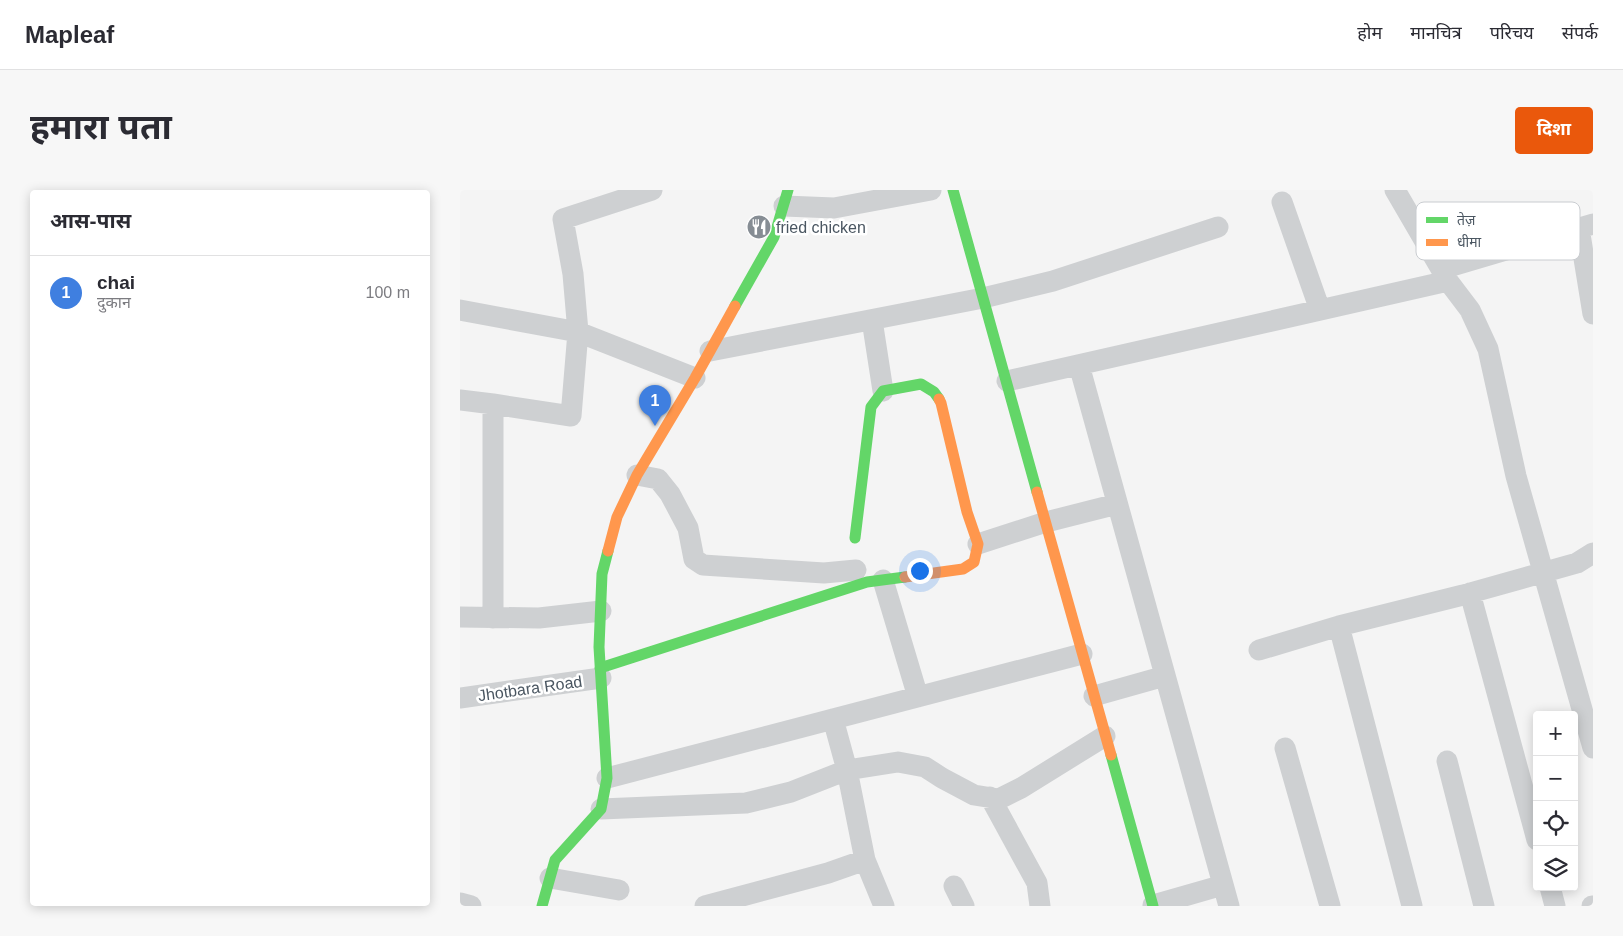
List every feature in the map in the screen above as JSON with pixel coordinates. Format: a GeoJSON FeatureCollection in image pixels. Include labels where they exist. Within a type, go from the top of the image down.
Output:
{"type":"FeatureCollection","features":[{"type":"Feature","properties":{"kind":"street"},"geometry":{"type":"LineString","coordinates":[[460,400],[492,404],[570,425],[578,332],[573,274],[563,219],[652,190]]}},
{"type":"Feature","properties":{"kind":"street"},"geometry":{"type":"LineString","coordinates":[[542,906],[555,860],[601,809],[607,778],[600,673],[600,611],[602,574],[617,517],[638,475],[774,237],[786,198],[834,208],[931,190]]}},
{"type":"Feature","properties":{"kind":"street"},"geometry":{"type":"LineString","coordinates":[[953,190],[1153,906],[1223,884]]}},
{"type":"Feature","properties":{"kind":"street"},"geometry":{"type":"LineString","coordinates":[[1395,190],[1416,226]]}},
{"type":"Feature","properties":{"kind":"street"},"geometry":{"type":"LineString","coordinates":[[1282,202],[1320,310]]}},
{"type":"Feature","properties":{"kind":"street"},"geometry":{"type":"LineString","coordinates":[[1586,226],[1593,314]]}},
{"type":"Feature","properties":{"kind":"street"},"geometry":{"type":"LineString","coordinates":[[710,351],[983,298],[1054,281],[1218,227]]}},
{"type":"Feature","properties":{"kind":"street"},"geometry":{"type":"LineString","coordinates":[[1436,260],[1470,310],[1488,349],[1516,476],[1593,748]]}},
{"type":"Feature","properties":{"kind":"street"},"geometry":{"type":"LineString","coordinates":[[1007,381],[1320,310],[1445,275],[1488,260]]}},
{"type":"Feature","properties":{"kind":"street"},"geometry":{"type":"LineString","coordinates":[[460,310],[578,332],[695,378]]}},
{"type":"Feature","properties":{"kind":"street"},"geometry":{"type":"LineString","coordinates":[[872,320],[883,391]]}},
{"type":"Feature","properties":{"kind":"street"},"geometry":{"type":"LineString","coordinates":[[1079,365],[1229,906]]}},
{"type":"Feature","properties":{"kind":"street"},"geometry":{"type":"LineString","coordinates":[[600,673],[867,582],[963,569],[974,562],[978,544],[967,512],[941,404],[934,392],[921,384],[883,391],[871,407],[855,538]]}},
{"type":"Feature","properties":{"kind":"street"},"geometry":{"type":"LineString","coordinates":[[492,404],[493,618]]}},
{"type":"Feature","properties":{"kind":"street"},"geometry":{"type":"LineString","coordinates":[[638,475],[658,479],[670,494],[688,528],[694,559],[703,564],[824,573],[856,570]]}},
{"type":"Feature","properties":{"kind":"street"},"geometry":{"type":"LineString","coordinates":[[978,544],[1046,522],[1117,504]]}},
{"type":"Feature","properties":{"kind":"street"},"geometry":{"type":"LineString","coordinates":[[1258,650],[1339,626],[1470,593],[1577,563],[1593,553]]}},
{"type":"Feature","properties":{"kind":"street"},"geometry":{"type":"LineString","coordinates":[[883,580],[918,697]]}},
{"type":"Feature","properties":{"kind":"street"},"geometry":{"type":"LineString","coordinates":[[1470,593],[1533,825]]}},
{"type":"Feature","properties":{"kind":"street"},"geometry":{"type":"LineString","coordinates":[[460,617],[539,618],[600,611]]}},
{"type":"Feature","properties":{"kind":"street"},"geometry":{"type":"LineString","coordinates":[[1339,626],[1412,906]]}},
{"type":"Feature","properties":{"kind":"street"},"geometry":{"type":"LineString","coordinates":[[607,778],[667,764],[715,749],[1082,654]]}},
{"type":"Feature","properties":{"kind":"street","name":"Jhotbara Road"},"geometry":{"type":"LineString","coordinates":[[460,698],[600,673]]}},
{"type":"Feature","properties":{"kind":"street"},"geometry":{"type":"LineString","coordinates":[[1094,696],[1165,676]]}},
{"type":"Feature","properties":{"kind":"street"},"geometry":{"type":"LineString","coordinates":[[833,719],[847,770],[866,860],[884,906]]}},
{"type":"Feature","properties":{"kind":"street"},"geometry":{"type":"LineString","coordinates":[[601,809],[746,803],[791,792],[847,770],[898,762],[925,767],[974,795],[999,799],[1105,736]]}},
{"type":"Feature","properties":{"kind":"street"},"geometry":{"type":"LineString","coordinates":[[1285,748],[1330,906]]}},
{"type":"Feature","properties":{"kind":"street"},"geometry":{"type":"LineString","coordinates":[[1447,761],[1484,906]]}},
{"type":"Feature","properties":{"kind":"street"},"geometry":{"type":"LineString","coordinates":[[990,797],[1037,883],[1040,906]]}},
{"type":"Feature","properties":{"kind":"street"},"geometry":{"type":"LineString","coordinates":[[705,906],[866,860]]}},
{"type":"Feature","properties":{"kind":"street"},"geometry":{"type":"LineString","coordinates":[[550,878],[619,890]]}},
{"type":"Feature","properties":{"kind":"street"},"geometry":{"type":"LineString","coordinates":[[954,886],[964,906]]}},
{"type":"Feature","properties":{"kind":"street"},"geometry":{"type":"LineString","coordinates":[[1551,891],[1555,906]]}},
{"type":"Feature","properties":{"kind":"street"},"geometry":{"type":"LineString","coordinates":[[460,903],[471,906]]}},
{"type":"Feature","properties":{"kind":"traffic: fast"},"geometry":{"type":"LineString","coordinates":[[735,306],[774,237],[788,190]]}},
{"type":"Feature","properties":{"kind":"traffic: fast"},"geometry":{"type":"LineString","coordinates":[[953,190],[1037,492]]}},
{"type":"Feature","properties":{"kind":"traffic: fast"},"geometry":{"type":"LineString","coordinates":[[855,538],[871,407],[883,391],[921,384],[934,392],[939,399]]}},
{"type":"Feature","properties":{"kind":"traffic: fast"},"geometry":{"type":"LineString","coordinates":[[542,906],[555,860],[601,809],[607,778],[599,647],[602,574],[608,551]]}},
{"type":"Feature","properties":{"kind":"traffic: fast"},"geometry":{"type":"LineString","coordinates":[[600,668],[867,582],[905,577]]}},
{"type":"Feature","properties":{"kind":"traffic: fast"},"geometry":{"type":"LineString","coordinates":[[1111,755],[1153,906]]}},
{"type":"Feature","properties":{"kind":"traffic: slow"},"geometry":{"type":"LineString","coordinates":[[608,551],[617,517],[637,475],[695,378],[735,306]]}},
{"type":"Feature","properties":{"kind":"traffic: slow"},"geometry":{"type":"LineString","coordinates":[[905,577],[963,569],[974,562],[978,544],[967,512],[939,399]]}},
{"type":"Feature","properties":{"kind":"traffic: slow"},"geometry":{"type":"LineString","coordinates":[[1037,492],[1111,755]]}},
{"type":"Feature","properties":{"kind":"place","name":"fried chicken"},"geometry":{"type":"Point","coordinates":[759,227]}},
{"type":"Feature","properties":{"kind":"place","name":"chai"},"geometry":{"type":"Point","coordinates":[655,426]}}]}
